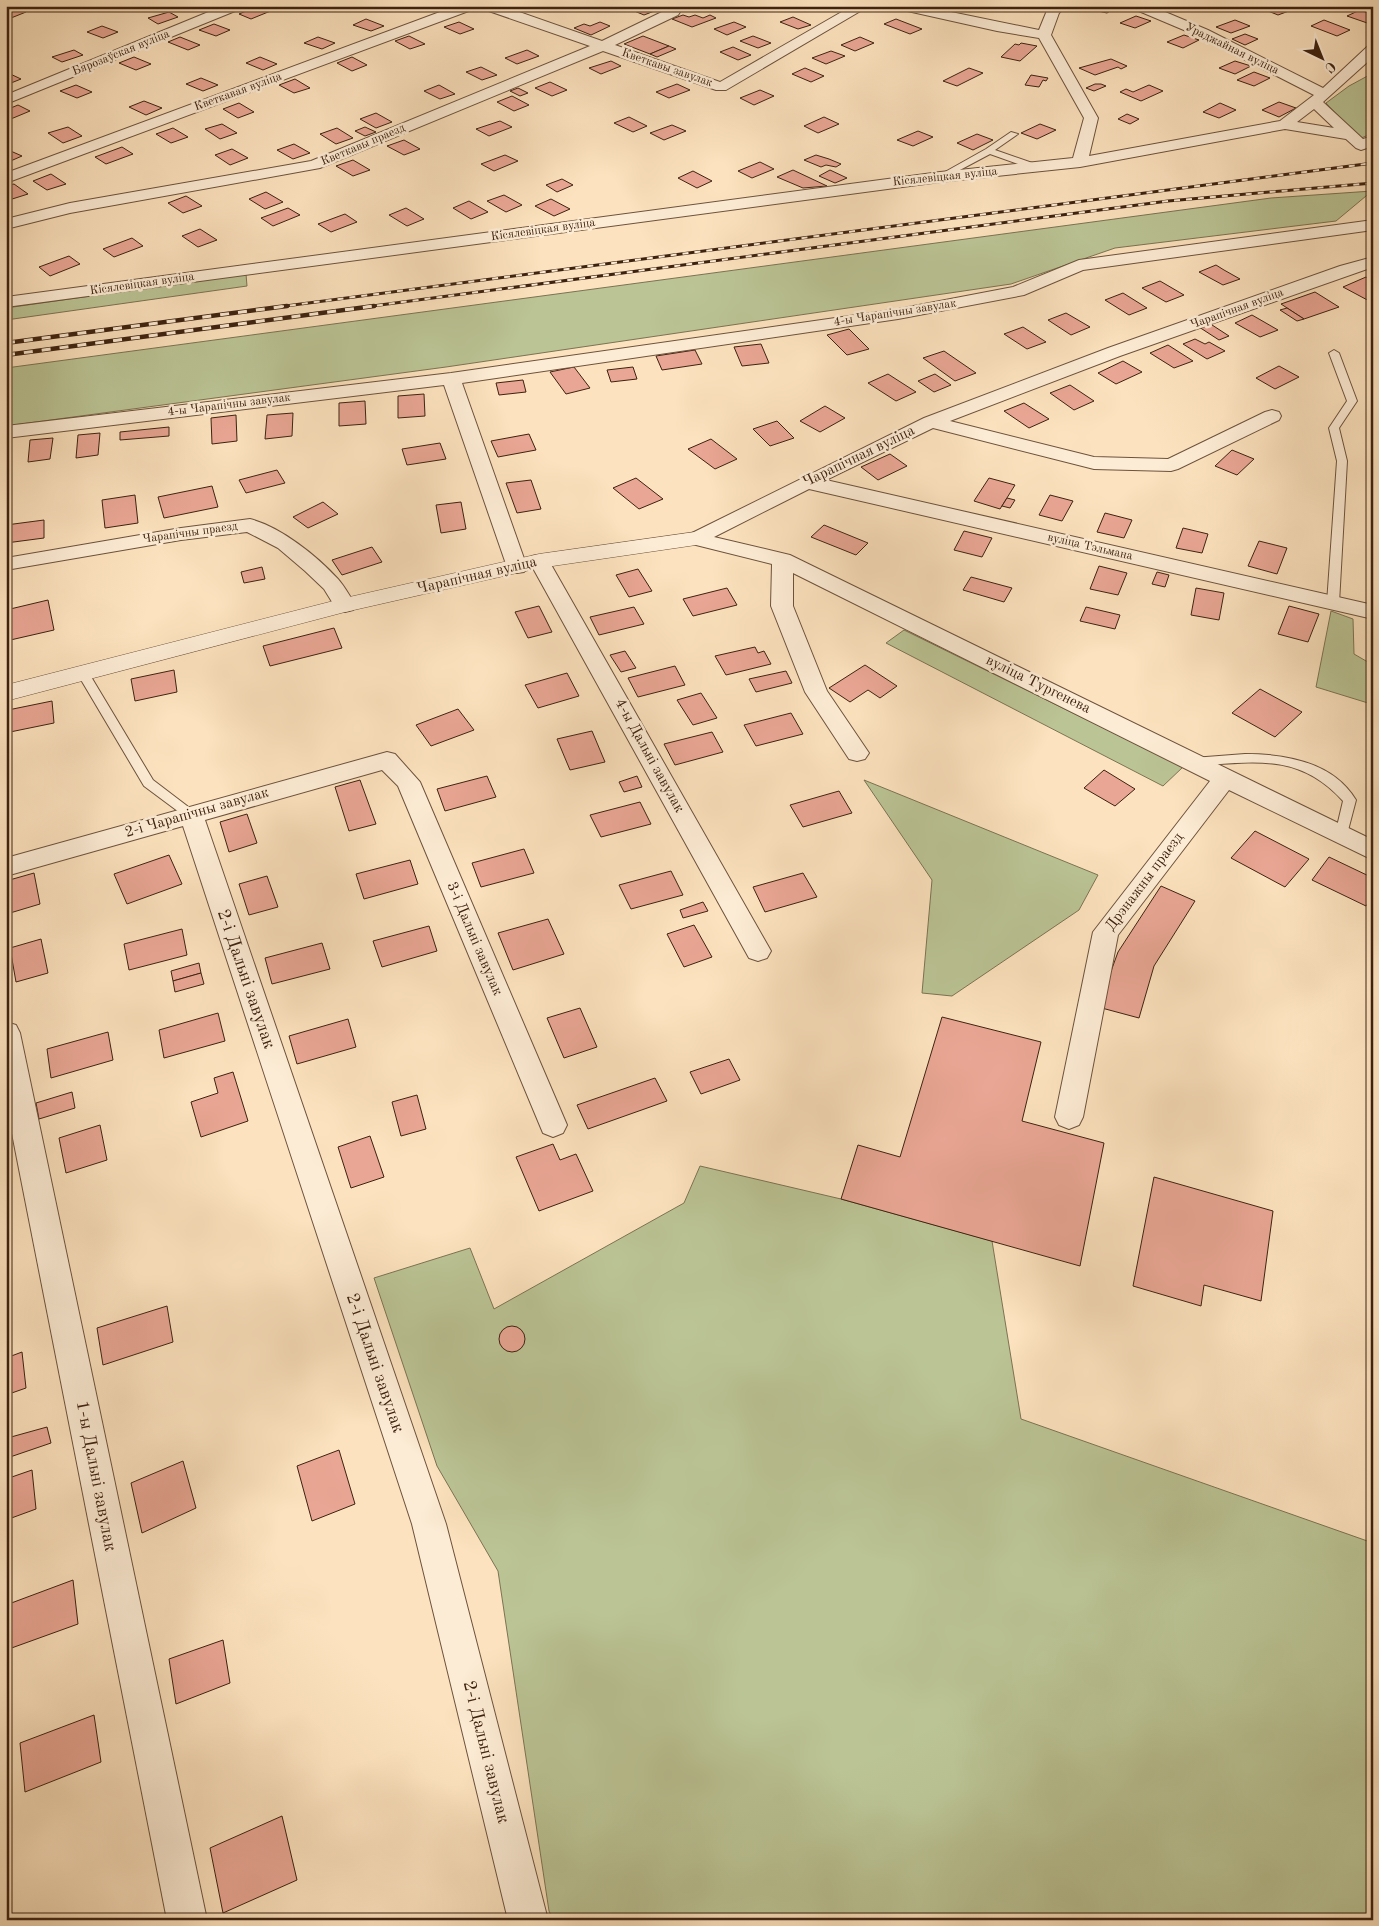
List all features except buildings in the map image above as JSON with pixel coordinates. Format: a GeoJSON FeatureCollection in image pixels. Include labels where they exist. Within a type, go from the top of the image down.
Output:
{"type":"FeatureCollection","features":[{"type":"Feature","properties":{"kind":"street","name":"Бярозаўская вуліца"},"geometry":{"type":"LineString","coordinates":[[6,100],[235,6]]}},
{"type":"Feature","properties":{"kind":"street","name":"Кветкавая вуліца"},"geometry":{"type":"LineString","coordinates":[[6,178],[469,6]]}},
{"type":"Feature","properties":{"kind":"street","name":"Кветкавы завулак"},"geometry":{"type":"LineString","coordinates":[[488,6],[721,87],[862,6]]}},
{"type":"Feature","properties":{"kind":"street"},"geometry":{"type":"LineString","coordinates":[[903,6],[997,27],[1044,35]]}},
{"type":"Feature","properties":{"kind":"street"},"geometry":{"type":"LineString","coordinates":[[1044,35],[1053,11],[1059,6]]}},
{"type":"Feature","properties":{"kind":"street","name":"Ураджайная вуліца"},"geometry":{"type":"LineString","coordinates":[[1139,6],[1203,33],[1319,98],[1348,135]]}},
{"type":"Feature","properties":{"kind":"street","name":"Кветкавы праезд"},"geometry":{"type":"LineString","coordinates":[[6,224],[70,208],[315,165],[602,46],[673,12]]}},
{"type":"Feature","properties":{"kind":"street"},"geometry":{"type":"LineString","coordinates":[[1044,35],[1091,118],[1080,162]]}},
{"type":"Feature","properties":{"kind":"street","name":"Кісялевіцкая вуліца"},"geometry":{"type":"LineString","coordinates":[[6,302],[940,176],[1038,168],[1285,126],[1373,49]]}},
{"type":"Feature","properties":{"kind":"street"},"geometry":{"type":"LineString","coordinates":[[1285,126],[1348,135],[1361,145],[1373,140]]}},
{"type":"Feature","properties":{"kind":"street","name":"Чарапічная вуліца"},"geometry":{"type":"LineString","coordinates":[[6,693],[346,605],[539,562],[695,539],[931,422],[1114,352],[1340,250],[1373,211]]}},
{"type":"Feature","properties":{"kind":"street"},"geometry":{"type":"LineString","coordinates":[[1340,250],[1373,226]]}},
{"type":"Feature","properties":{"kind":"street","name":"Чарапічная вуліца"},"geometry":{"type":"LineString","coordinates":[[1340,250],[1373,262]]}},
{"type":"Feature","properties":{"kind":"street","name":"4-ы Чарапічны завулак"},"geometry":{"type":"LineString","coordinates":[[6,432],[451,379],[898,314],[1018,291],[1079,264],[1340,250]]}},
{"type":"Feature","properties":{"kind":"street"},"geometry":{"type":"LineString","coordinates":[[451,379],[517,567]]}},
{"type":"Feature","properties":{"kind":"street","name":"Чарапічная вуліца"},"geometry":{"type":"LineString","coordinates":[[931,422],[1094,463],[1171,465],[1272,416]]}},
{"type":"Feature","properties":{"kind":"street","name":"вуліца Тэльмана"},"geometry":{"type":"LineString","coordinates":[[807,482],[1373,612]]}},
{"type":"Feature","properties":{"kind":"street","name":"Чарапічны праезд"},"geometry":{"type":"LineString","coordinates":[[6,564],[181,534],[250,525],[285,544],[312,566],[332,585],[346,605]]}},
{"type":"Feature","properties":{"kind":"street","name":"вуліца Тургенева"},"geometry":{"type":"LineString","coordinates":[[695,539],[783,560],[1373,851]]}},
{"type":"Feature","properties":{"kind":"street"},"geometry":{"type":"LineString","coordinates":[[783,560],[782,606],[816,692],[857,753]]}},
{"type":"Feature","properties":{"kind":"street","name":"4-ы Дальні завулак"},"geometry":{"type":"LineString","coordinates":[[539,562],[758,951]]}},
{"type":"Feature","properties":{"kind":"street","name":"2-і Чарапічны завулак"},"geometry":{"type":"LineString","coordinates":[[6,867],[387,760]]}},
{"type":"Feature","properties":{"kind":"street","name":"3-і Дальні завулак"},"geometry":{"type":"LineString","coordinates":[[387,760],[408,782],[553,1125]]}},
{"type":"Feature","properties":{"kind":"street","name":"Дрэнажны праезд"},"geometry":{"type":"LineString","coordinates":[[1068,1118],[1106,932],[1225,778]]}},
{"type":"Feature","properties":{"kind":"street","name":"2-і Дальні завулак"},"geometry":{"type":"LineString","coordinates":[[191,815],[429,1524],[528,1920]]}},
{"type":"Feature","properties":{"kind":"street","name":"1-ы Дальні завулак"},"geometry":{"type":"LineString","coordinates":[[6,1033],[187,1920]]}},
{"type":"Feature","properties":{"kind":"lane"},"geometry":{"type":"LineString","coordinates":[[940,176],[989,151],[1014,134]]}},
{"type":"Feature","properties":{"kind":"lane"},"geometry":{"type":"LineString","coordinates":[[989,151],[1038,168]]}},
{"type":"Feature","properties":{"kind":"lane"},"geometry":{"type":"LineString","coordinates":[[1333,603],[1342,461],[1334,428],[1352,401],[1334,353]]}},
{"type":"Feature","properties":{"kind":"lane"},"geometry":{"type":"LineString","coordinates":[[83,673],[120,731],[148,783],[191,815]]}},
{"type":"Feature","properties":{"kind":"lane"},"geometry":{"type":"LineString","coordinates":[[1194,762],[1276,759],[1300,763],[1329,778],[1350,800],[1341,835]]}},
{"type":"Feature","properties":{"kind":"green space"},"geometry":{"type":"Polygon","coordinates":[[[1373,73],[1373,133],[1359,139],[1326,103],[1349,86],[1373,73]]]}},
{"type":"Feature","properties":{"kind":"green space"},"geometry":{"type":"Polygon","coordinates":[[[1372,191],[1336,221],[1115,248],[1011,284],[446,367],[6,426],[6,368],[1271,198],[1372,191]]]}},
{"type":"Feature","properties":{"kind":"green space"},"geometry":{"type":"Polygon","coordinates":[[[246,274],[247,286],[6,320],[6,308],[246,274]]]}},
{"type":"Feature","properties":{"kind":"green space"},"geometry":{"type":"Polygon","coordinates":[[[1331,611],[1353,619],[1354,654],[1373,665],[1373,692],[1368,703],[1316,687],[1331,611]]]}},
{"type":"Feature","properties":{"kind":"green space"},"geometry":{"type":"Polygon","coordinates":[[[904,630],[1183,767],[1163,786],[886,643],[904,630]]]}},
{"type":"Feature","properties":{"kind":"green space"},"geometry":{"type":"Polygon","coordinates":[[[864,780],[1098,875],[1079,910],[952,996],[922,993],[932,880],[864,780]]]}},
{"type":"Feature","properties":{"kind":"green space"},"geometry":{"type":"Polygon","coordinates":[[[700,1166],[841,1199],[992,1241],[1021,1419],[1373,1543],[1373,1904],[1364,1920],[553,1920],[549,1911],[498,1571],[437,1466],[374,1278],[470,1248],[494,1309],[684,1203],[700,1166]]]}},
{"type":"Feature","properties":{"kind":"railway"},"geometry":{"type":"LineString","coordinates":[[278,307],[1373,163]]}},
{"type":"Feature","properties":{"kind":"railway"},"geometry":{"type":"LineString","coordinates":[[365,307],[1168,201],[1373,183]]}},
{"type":"Feature","properties":{"kind":"railway"},"geometry":{"type":"LineString","coordinates":[[6,343],[287,306]]}},
{"type":"Feature","properties":{"kind":"railway"},"geometry":{"type":"LineString","coordinates":[[6,355],[374,306]]}}]}
